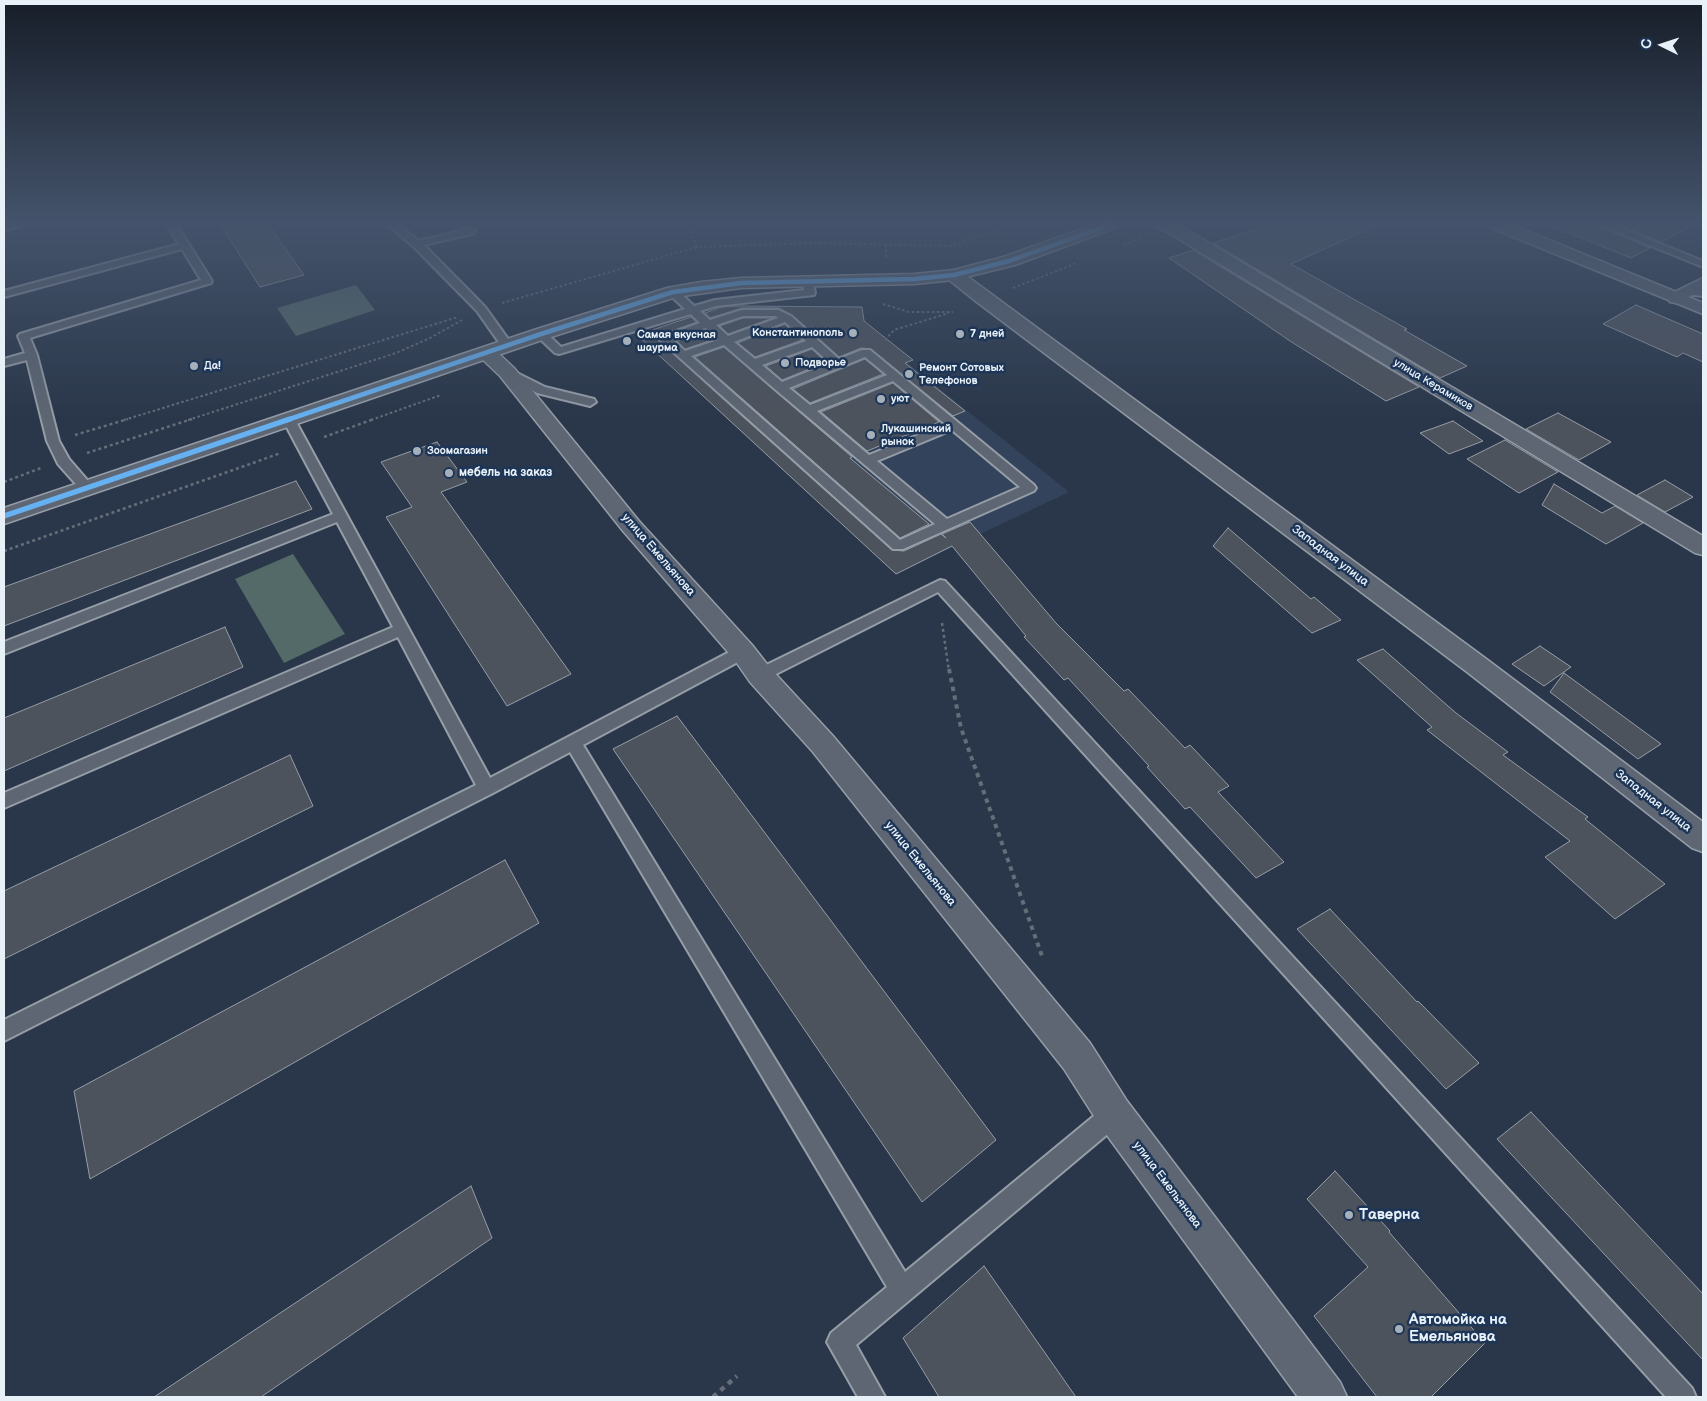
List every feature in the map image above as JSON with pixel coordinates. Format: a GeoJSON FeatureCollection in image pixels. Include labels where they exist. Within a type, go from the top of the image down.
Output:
{"type":"FeatureCollection","features":[{"type":"Feature","properties":{"kind":"street"},"geometry":{"type":"LineString","coordinates":[[4,516],[289,420],[500,357],[541,334],[674,292],[688,289]]}},
{"type":"Feature","properties":{"kind":"street","name":"Западная улица"},"geometry":{"type":"LineString","coordinates":[[972,289],[1476,665],[1703,840]]}},
{"type":"Feature","properties":{"kind":"street","name":"улица Керамиков"},"geometry":{"type":"LineString","coordinates":[[1274,289],[1703,547]]}},
{"type":"Feature","properties":{"kind":"street"},"geometry":{"type":"LineString","coordinates":[[1674,289],[1689,295],[1703,309]]}},
{"type":"Feature","properties":{"kind":"street","name":"улица Емельянова"},"geometry":{"type":"LineString","coordinates":[[500,357],[631,526],[823,744],[1070,1048],[1114,1114],[1326,1397]]}},
{"type":"Feature","properties":{"kind":"lane"},"geometry":{"type":"LineString","coordinates":[[4,294],[21,289]]}},
{"type":"Feature","properties":{"kind":"lane"},"geometry":{"type":"LineString","coordinates":[[86,488],[63,460],[53,441],[31,355],[24,336],[179,289]]}},
{"type":"Feature","properties":{"kind":"lane"},"geometry":{"type":"LineString","coordinates":[[462,289],[481,309],[500,357],[541,390],[590,402]]}},
{"type":"Feature","properties":{"kind":"lane"},"geometry":{"type":"LineString","coordinates":[[541,334],[558,351],[715,303],[810,293],[809,289]]}},
{"type":"Feature","properties":{"kind":"lane"},"geometry":{"type":"LineString","coordinates":[[674,292],[726,341],[945,525]]}},
{"type":"Feature","properties":{"kind":"lane"},"geometry":{"type":"LineString","coordinates":[[780,386],[838,364],[866,352],[1029,488],[898,546],[665,339],[742,313],[778,313],[787,318],[838,364]]}},
{"type":"Feature","properties":{"kind":"lane"},"geometry":{"type":"LineString","coordinates":[[684,355],[787,318]]}},
{"type":"Feature","properties":{"kind":"lane"},"geometry":{"type":"LineString","coordinates":[[754,364],[814,342]]}},
{"type":"Feature","properties":{"kind":"lane"},"geometry":{"type":"LineString","coordinates":[[4,363],[31,355]]}},
{"type":"Feature","properties":{"kind":"lane"},"geometry":{"type":"LineString","coordinates":[[808,410],[895,376]]}},
{"type":"Feature","properties":{"kind":"lane"},"geometry":{"type":"LineString","coordinates":[[289,420],[487,788]]}},
{"type":"Feature","properties":{"kind":"lane"},"geometry":{"type":"LineString","coordinates":[[868,460],[953,425]]}},
{"type":"Feature","properties":{"kind":"lane"},"geometry":{"type":"LineString","coordinates":[[4,648],[340,516]]}},
{"type":"Feature","properties":{"kind":"lane"},"geometry":{"type":"LineString","coordinates":[[4,1031],[573,743],[752,663],[940,585],[1683,1397]]}},
{"type":"Feature","properties":{"kind":"lane"},"geometry":{"type":"LineString","coordinates":[[4,801],[401,630]]}},
{"type":"Feature","properties":{"kind":"lane"},"geometry":{"type":"LineString","coordinates":[[573,743],[902,1290]]}},
{"type":"Feature","properties":{"kind":"lane"},"geometry":{"type":"LineString","coordinates":[[872,1397],[840,1342],[1114,1114]]}},
{"type":"Feature","properties":{"kind":"path"},"geometry":{"type":"LineString","coordinates":[[882,343],[894,330],[954,312],[984,299]]}},
{"type":"Feature","properties":{"kind":"path"},"geometry":{"type":"LineString","coordinates":[[53,441],[411,333],[481,309]]}},
{"type":"Feature","properties":{"kind":"path"},"geometry":{"type":"LineString","coordinates":[[4,551],[446,394]]}},
{"type":"Feature","properties":{"kind":"path"},"geometry":{"type":"LineString","coordinates":[[940,585],[944,647],[961,728],[1044,962]]}},
{"type":"Feature","properties":{"kind":"path"},"geometry":{"type":"LineString","coordinates":[[713,1397],[737,1376]]}},
{"type":"Feature","properties":{"kind":"shaded area","name":"Лукашинский рынок"},"geometry":{"type":"Polygon","coordinates":[[[727,305],[802,307],[880,341],[1069,492],[896,574],[668,363],[635,336],[727,305]]]}},
{"type":"Feature","properties":{"kind":"green space"},"geometry":{"type":"Polygon","coordinates":[[[341,289],[359,289],[375,310],[296,336],[277,308],[341,289]]]}},
{"type":"Feature","properties":{"kind":"green space"},"geometry":{"type":"Polygon","coordinates":[[[293,554],[345,634],[284,663],[235,579],[293,554]]]}},
{"type":"Feature","properties":{"kind":"building"},"geometry":{"type":"Polygon","coordinates":[[[1215,289],[1258,289],[1419,387],[1386,401],[1290,341],[1215,289]]]}},
{"type":"Feature","properties":{"kind":"building"},"geometry":{"type":"Polygon","coordinates":[[[1291,289],[1336,289],[1407,329],[1404,330],[1467,366],[1440,378],[1291,289]]]}},
{"type":"Feature","properties":{"kind":"building"},"geometry":{"type":"Polygon","coordinates":[[[1636,305],[1703,334],[1703,362],[1683,353],[1677,357],[1603,324],[1636,305]]]}},
{"type":"Feature","properties":{"kind":"building"},"geometry":{"type":"Polygon","coordinates":[[[721,307],[862,307],[864,321],[913,360],[905,363],[965,411],[953,416],[871,349],[861,348],[839,357],[792,315],[779,308],[742,308],[710,318],[705,313],[721,307]]]}},
{"type":"Feature","properties":{"kind":"building"},"geometry":{"type":"Polygon","coordinates":[[[691,317],[697,322],[660,335],[658,340],[892,550],[904,551],[941,534],[946,538],[942,534],[970,522],[1056,623],[1124,691],[1128,689],[1185,748],[1190,745],[1229,786],[1218,792],[1284,862],[1256,878],[1190,807],[1185,809],[1147,767],[1149,766],[1068,678],[1064,680],[1024,637],[1026,636],[952,546],[896,574],[637,335],[691,317]]]}},
{"type":"Feature","properties":{"kind":"building"},"geometry":{"type":"Polygon","coordinates":[[[743,318],[773,318],[728,334],[720,326],[743,318]]]}},
{"type":"Feature","properties":{"kind":"building"},"geometry":{"type":"Polygon","coordinates":[[[785,324],[802,340],[755,357],[738,343],[785,324]]]}},
{"type":"Feature","properties":{"kind":"building"},"geometry":{"type":"Polygon","coordinates":[[[706,330],[715,339],[685,349],[677,341],[706,330]]]}},
{"type":"Feature","properties":{"kind":"building"},"geometry":{"type":"Polygon","coordinates":[[[724,347],[852,457],[850,458],[929,524],[900,538],[695,357],[724,347]]]}},
{"type":"Feature","properties":{"kind":"building"},"geometry":{"type":"Polygon","coordinates":[[[812,349],[826,362],[782,380],[766,366],[812,349]]]}},
{"type":"Feature","properties":{"kind":"building"},"geometry":{"type":"Polygon","coordinates":[[[865,359],[883,374],[810,403],[793,389],[865,359]]]}},
{"type":"Feature","properties":{"kind":"building"},"geometry":{"type":"Polygon","coordinates":[[[893,383],[939,422],[867,451],[821,412],[893,383]]]}},
{"type":"Feature","properties":{"kind":"building"},"geometry":{"type":"Polygon","coordinates":[[[1558,413],[1611,442],[1579,460],[1526,429],[1558,413]]]}},
{"type":"Feature","properties":{"kind":"building"},"geometry":{"type":"Polygon","coordinates":[[[1453,421],[1483,441],[1449,454],[1420,433],[1453,421]]]}},
{"type":"Feature","properties":{"kind":"building"},"geometry":{"type":"Polygon","coordinates":[[[1505,440],[1558,472],[1519,493],[1467,459],[1505,440]]]}},
{"type":"Feature","properties":{"kind":"building"},"geometry":{"type":"Polygon","coordinates":[[[437,442],[467,482],[441,492],[571,674],[507,706],[386,517],[412,507],[381,462],[437,442]]]}},
{"type":"Feature","properties":{"kind":"building"},"geometry":{"type":"Polygon","coordinates":[[[1665,480],[1693,497],[1665,512],[1637,495],[1665,480]]]}},
{"type":"Feature","properties":{"kind":"building"},"geometry":{"type":"Polygon","coordinates":[[[296,481],[312,509],[4,626],[4,587],[296,481]]]}},
{"type":"Feature","properties":{"kind":"building"},"geometry":{"type":"Polygon","coordinates":[[[1554,484],[1602,513],[1615,506],[1643,523],[1606,544],[1542,505],[1554,484]]]}},
{"type":"Feature","properties":{"kind":"building"},"geometry":{"type":"Polygon","coordinates":[[[1228,528],[1311,599],[1314,597],[1341,620],[1312,633],[1213,546],[1228,528]]]}},
{"type":"Feature","properties":{"kind":"building"},"geometry":{"type":"Polygon","coordinates":[[[225,627],[243,667],[4,771],[4,718],[225,627]]]}},
{"type":"Feature","properties":{"kind":"building"},"geometry":{"type":"Polygon","coordinates":[[[1540,646],[1571,667],[1544,686],[1512,664],[1540,646]]]}},
{"type":"Feature","properties":{"kind":"building"},"geometry":{"type":"Polygon","coordinates":[[[1383,649],[1456,713],[1508,752],[1503,755],[1588,817],[1585,819],[1665,884],[1615,919],[1545,857],[1570,841],[1427,730],[1432,727],[1357,660],[1383,649]]]}},
{"type":"Feature","properties":{"kind":"building"},"geometry":{"type":"Polygon","coordinates":[[[1564,673],[1661,744],[1638,759],[1550,692],[1564,673]]]}},
{"type":"Feature","properties":{"kind":"building"},"geometry":{"type":"Polygon","coordinates":[[[677,716],[996,1140],[922,1202],[613,749],[677,716]]]}},
{"type":"Feature","properties":{"kind":"building"},"geometry":{"type":"Polygon","coordinates":[[[290,755],[313,806],[4,959],[4,891],[290,755]]]}},
{"type":"Feature","properties":{"kind":"building"},"geometry":{"type":"Polygon","coordinates":[[[505,860],[539,923],[90,1179],[74,1091],[505,860]]]}},
{"type":"Feature","properties":{"kind":"building"},"geometry":{"type":"Polygon","coordinates":[[[1330,909],[1417,1002],[1479,1063],[1446,1089],[1297,929],[1330,909]]]}},
{"type":"Feature","properties":{"kind":"building"},"geometry":{"type":"Polygon","coordinates":[[[1531,1112],[1703,1294],[1703,1360],[1497,1139],[1531,1112]]]}},
{"type":"Feature","properties":{"kind":"building","name":"Автомойка на Емельянова"},"geometry":{"type":"Polygon","coordinates":[[[1335,1171],[1390,1231],[1485,1343],[1431,1397],[1377,1397],[1314,1316],[1368,1267],[1307,1199],[1335,1171]]]}},
{"type":"Feature","properties":{"kind":"building"},"geometry":{"type":"Polygon","coordinates":[[[471,1186],[492,1238],[261,1397],[154,1397],[471,1186]]]}},
{"type":"Feature","properties":{"kind":"building"},"geometry":{"type":"Polygon","coordinates":[[[984,1266],[1076,1397],[939,1397],[903,1338],[984,1266]]]}},
{"type":"Feature","properties":{"kind":"transit line"},"geometry":{"type":"LineString","coordinates":[[4,516],[541,334],[673,292],[693,289]]}},
{"type":"Feature","properties":{"kind":"place","name":"Константинополь"},"geometry":{"type":"Point","coordinates":[853,333]}},
{"type":"Feature","properties":{"kind":"place","name":"7 дней"},"geometry":{"type":"Point","coordinates":[960,334]}},
{"type":"Feature","properties":{"kind":"place","name":"Самая вкусная шаурма"},"geometry":{"type":"Point","coordinates":[627,341]}},
{"type":"Feature","properties":{"kind":"place","name":"Подворье"},"geometry":{"type":"Point","coordinates":[785,363]}},
{"type":"Feature","properties":{"kind":"place","name":"Да!"},"geometry":{"type":"Point","coordinates":[194,366]}},
{"type":"Feature","properties":{"kind":"place","name":"Ремонт Сотовых Телефонов"},"geometry":{"type":"Point","coordinates":[909,374]}},
{"type":"Feature","properties":{"kind":"place","name":"уют"},"geometry":{"type":"Point","coordinates":[881,399]}},
{"type":"Feature","properties":{"kind":"place","name":"Лукашинский рынок"},"geometry":{"type":"Point","coordinates":[871,435]}},
{"type":"Feature","properties":{"kind":"place","name":"Зоомагазин"},"geometry":{"type":"Point","coordinates":[417,451]}},
{"type":"Feature","properties":{"kind":"place","name":"мебель на заказ"},"geometry":{"type":"Point","coordinates":[449,473]}},
{"type":"Feature","properties":{"kind":"place","name":"Таверна"},"geometry":{"type":"Point","coordinates":[1349,1215]}},
{"type":"Feature","properties":{"kind":"place","name":"Автомойка на Емельянова"},"geometry":{"type":"Point","coordinates":[1399,1329]}}]}
